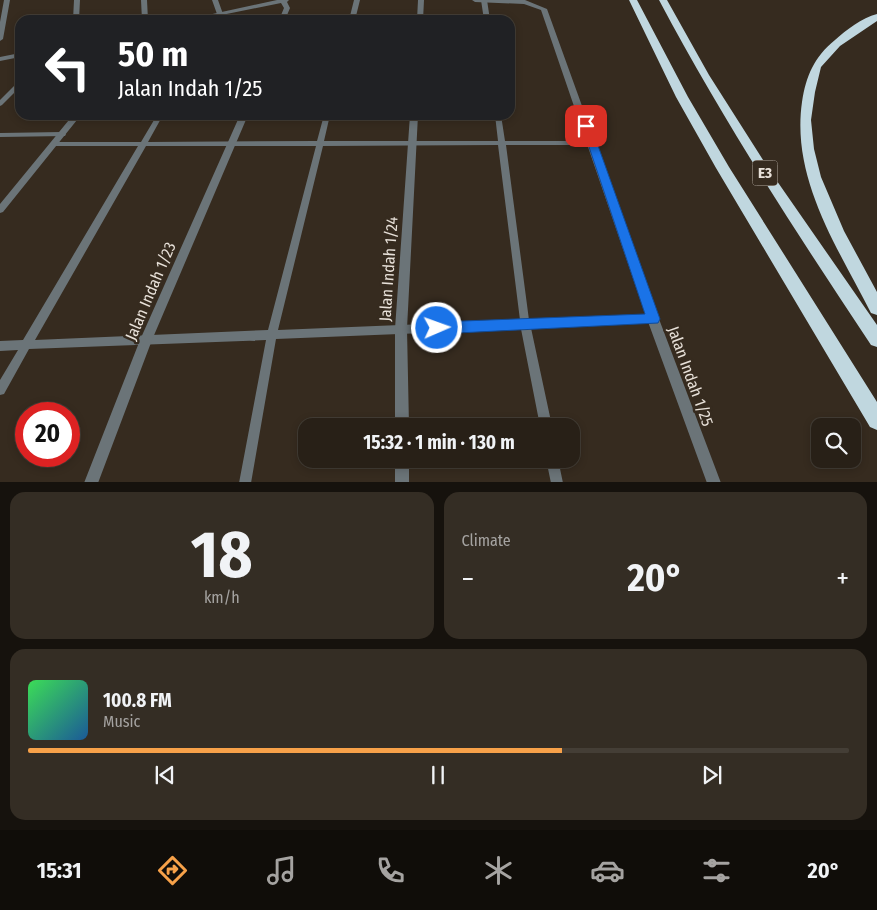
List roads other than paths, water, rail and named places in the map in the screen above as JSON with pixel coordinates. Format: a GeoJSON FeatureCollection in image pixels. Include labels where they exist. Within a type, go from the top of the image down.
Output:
{"type":"FeatureCollection","features":[{"type":"Feature","properties":{"kind":"highway","name":"E3"},"geometry":{"type":"LineString","coordinates":[[633,0],[682,97],[718,160],[877,420]]}},
{"type":"Feature","properties":{"kind":"highway","name":"E3"},"geometry":{"type":"LineString","coordinates":[[662,0],[704,75],[765,174],[877,339]]}},
{"type":"Feature","properties":{"kind":"highway"},"geometry":{"type":"LineString","coordinates":[[877,17],[842,36],[815,68],[805,110],[804,138],[812,172],[832,219],[877,308]]}},
{"type":"Feature","properties":{"kind":"street"},"geometry":{"type":"LineString","coordinates":[[0,39],[7,0]]}},
{"type":"Feature","properties":{"kind":"street"},"geometry":{"type":"LineString","coordinates":[[144,0],[145,15]]}},
{"type":"Feature","properties":{"kind":"street"},"geometry":{"type":"LineString","coordinates":[[215,15],[284,0],[287,8],[284,15]]}},
{"type":"Feature","properties":{"kind":"street"},"geometry":{"type":"LineString","coordinates":[[420,15],[421,0]]}},
{"type":"Feature","properties":{"kind":"street"},"geometry":{"type":"LineString","coordinates":[[475,0],[484,0]]}},
{"type":"Feature","properties":{"kind":"street","name":"Jalan Indah 1/25"},"geometry":{"type":"LineString","coordinates":[[484,0],[533,3],[544,9],[653,319],[714,482]]}},
{"type":"Feature","properties":{"kind":"street"},"geometry":{"type":"LineString","coordinates":[[0,59],[15,56]]}},
{"type":"Feature","properties":{"kind":"street"},"geometry":{"type":"LineString","coordinates":[[0,210],[73,120]]}},
{"type":"Feature","properties":{"kind":"street","name":"Jalan Indah 1/23"},"geometry":{"type":"LineString","coordinates":[[91,482],[146,340],[242,120]]}},
{"type":"Feature","properties":{"kind":"street","name":"Jalan Indah 1/24"},"geometry":{"type":"LineString","coordinates":[[402,418],[402,329],[414,120]]}},
{"type":"Feature","properties":{"kind":"street"},"geometry":{"type":"LineString","coordinates":[[402,468],[402,482]]}},
{"type":"Feature","properties":{"kind":"lane"},"geometry":{"type":"LineString","coordinates":[[76,15],[77,0]]}},
{"type":"Feature","properties":{"kind":"lane"},"geometry":{"type":"LineString","coordinates":[[215,0],[220,14]]}},
{"type":"Feature","properties":{"kind":"lane"},"geometry":{"type":"LineString","coordinates":[[353,15],[357,0]]}},
{"type":"Feature","properties":{"kind":"lane"},"geometry":{"type":"LineString","coordinates":[[484,0],[486,15]]}},
{"type":"Feature","properties":{"kind":"lane"},"geometry":{"type":"LineString","coordinates":[[0,104],[15,88]]}},
{"type":"Feature","properties":{"kind":"lane"},"geometry":{"type":"LineString","coordinates":[[0,390],[157,120]]}},
{"type":"Feature","properties":{"kind":"lane"},"geometry":{"type":"LineString","coordinates":[[246,482],[272,335],[326,120]]}},
{"type":"Feature","properties":{"kind":"lane"},"geometry":{"type":"LineString","coordinates":[[499,120],[525,324],[544,418]]}},
{"type":"Feature","properties":{"kind":"lane"},"geometry":{"type":"LineString","coordinates":[[0,134],[62,134]]}},
{"type":"Feature","properties":{"kind":"lane"},"geometry":{"type":"LineString","coordinates":[[54,144],[592,143]]}},
{"type":"Feature","properties":{"kind":"lane"},"geometry":{"type":"LineString","coordinates":[[0,346],[653,319]]}},
{"type":"Feature","properties":{"kind":"lane"},"geometry":{"type":"LineString","coordinates":[[554,468],[557,482]]}}]}
